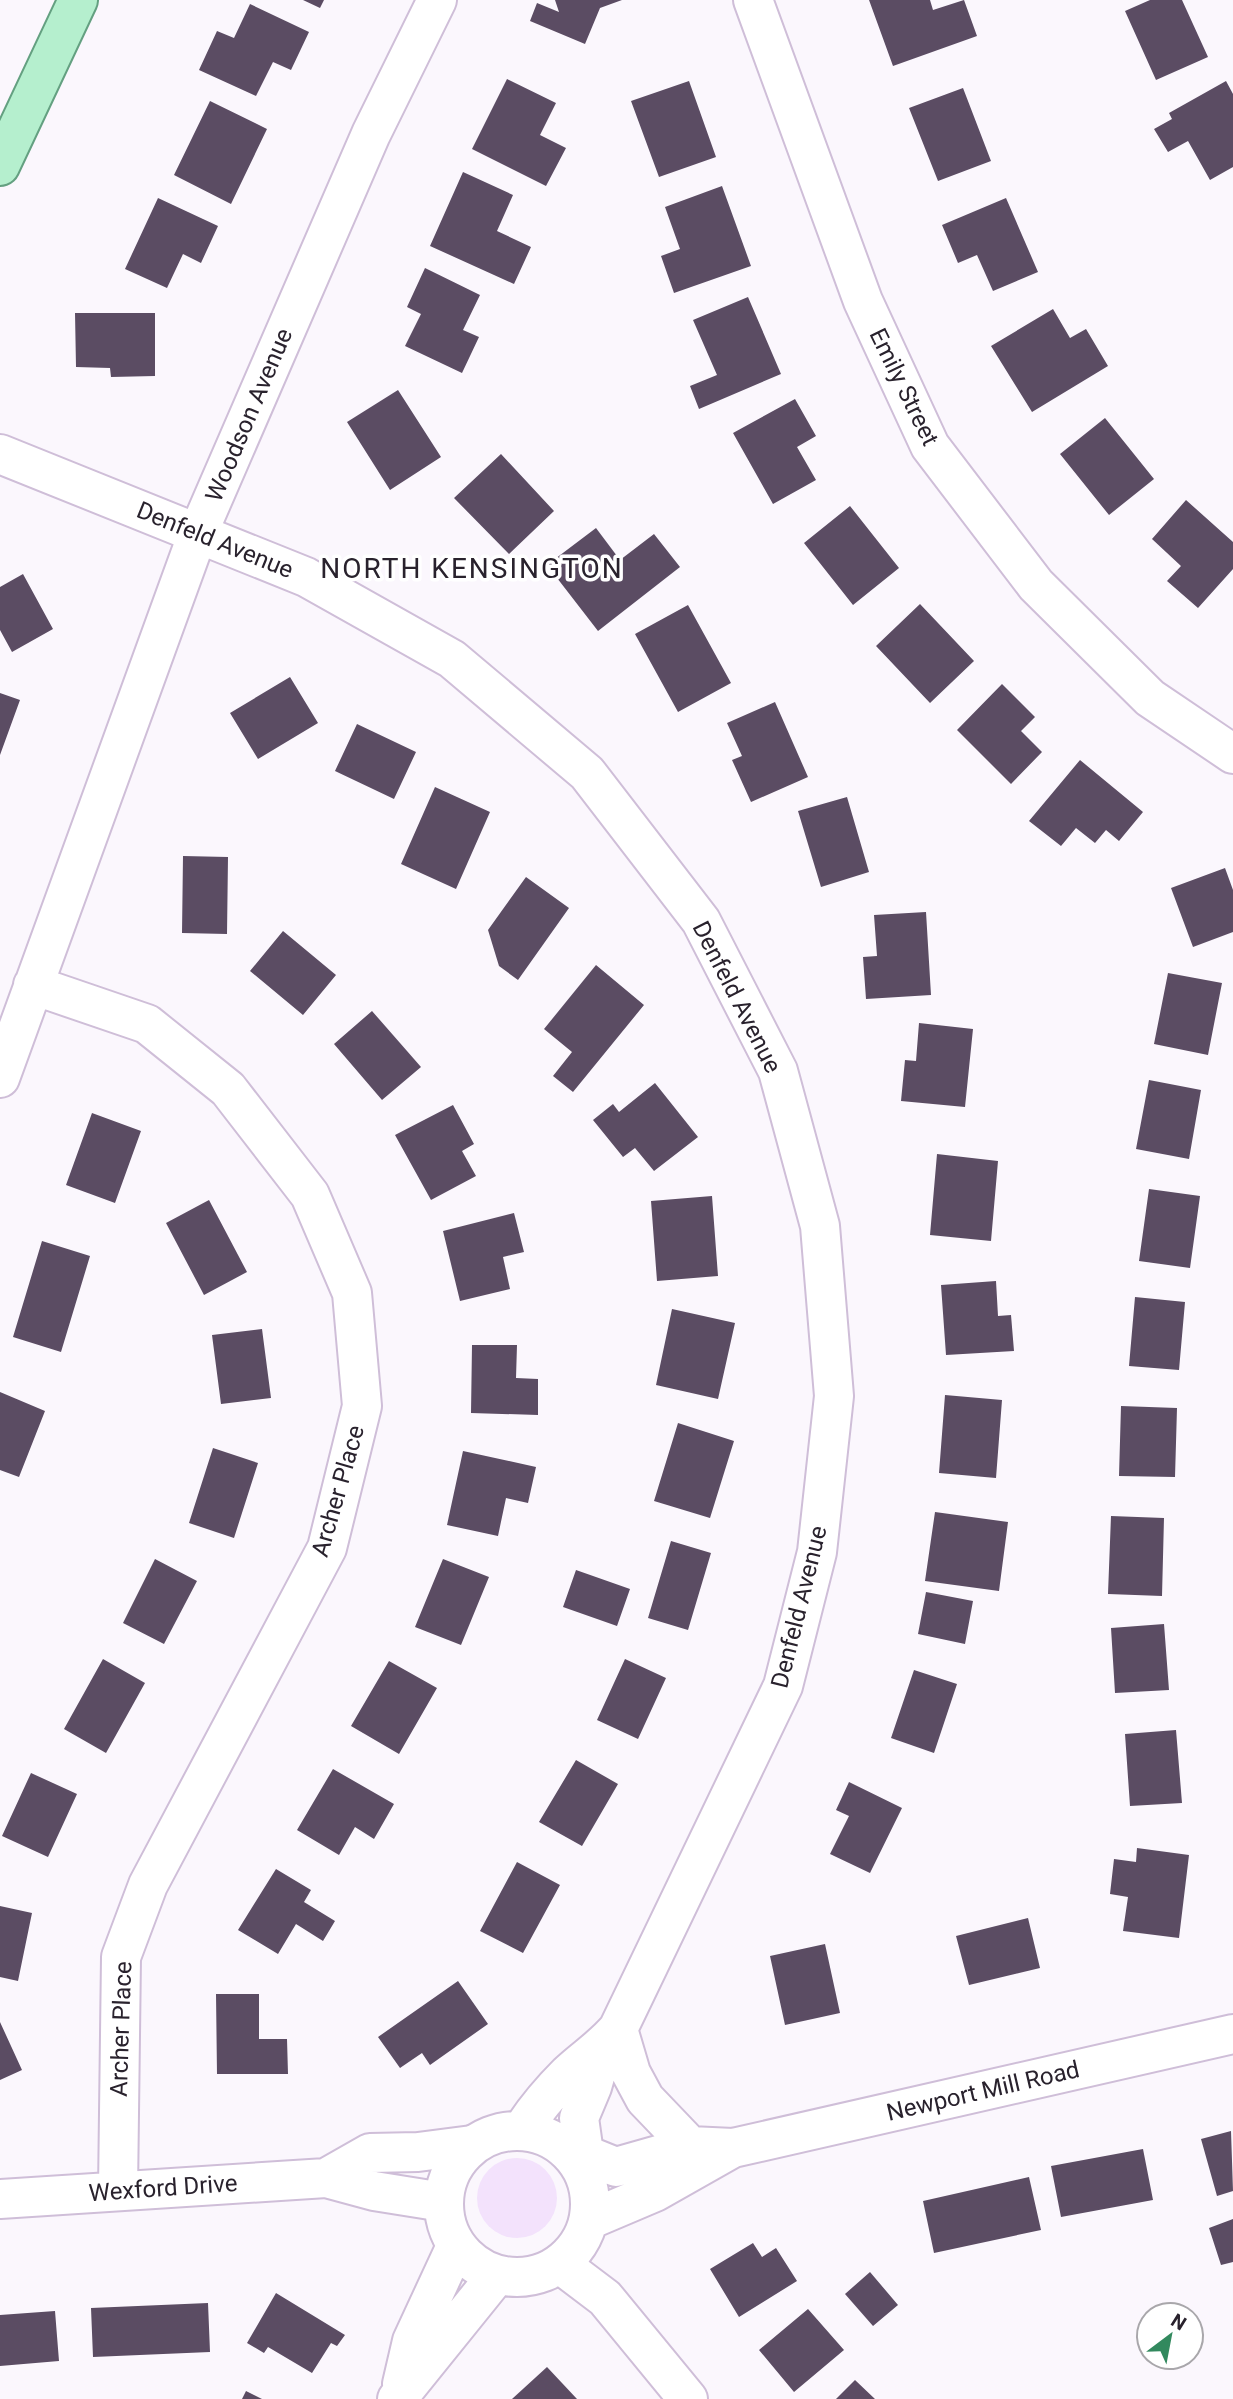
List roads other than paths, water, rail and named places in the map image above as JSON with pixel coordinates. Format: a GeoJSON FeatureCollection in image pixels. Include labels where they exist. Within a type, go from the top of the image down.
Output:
{"type":"FeatureCollection","features":[{"type":"Feature","properties":{"kind":"main road"},"geometry":{"type":"LineString","coordinates":[[0,166],[78,0]]}},
{"type":"Feature","properties":{"kind":"street","name":"Woodson Avenue"},"geometry":{"type":"LineString","coordinates":[[0,1078],[198,533],[371,134],[437,0]]}},
{"type":"Feature","properties":{"kind":"street","name":"Emily Street"},"geometry":{"type":"LineString","coordinates":[[752,0],[863,302],[930,446],[1037,584],[1150,698],[1233,754]]}},
{"type":"Feature","properties":{"kind":"street","name":"Denfeld Avenue"},"geometry":{"type":"LineString","coordinates":[[0,454],[306,577],[452,659],[587,773],[701,921],[778,1071],[820,1226],[833,1383],[834,1396],[817,1552],[783,1686],[611,2037],[579,2118],[578,2161]]}},
{"type":"Feature","properties":{"kind":"street","name":"Archer Place"},"geometry":{"type":"LineString","coordinates":[[33,985],[147,1024],[228,1089],[310,1195],[352,1293],[362,1406],[327,1548],[148,1885],[121,1957],[118,2191]]}},
{"type":"Feature","properties":{"kind":"street","name":"Newport Mill Road"},"geometry":{"type":"LineString","coordinates":[[578,2161],[616,2167],[690,2146],[733,2148],[1233,2034]]}},
{"type":"Feature","properties":{"kind":"street","name":"Denfeld Avenue"},"geometry":{"type":"LineString","coordinates":[[522,2130],[533,2112],[569,2073],[611,2037]]}},
{"type":"Feature","properties":{"kind":"street"},"geometry":{"type":"LineString","coordinates":[[611,2037],[645,2099],[690,2146]]}},
{"type":"Feature","properties":{"kind":"street"},"geometry":{"type":"LineString","coordinates":[[522,2130],[544,2135],[578,2161],[591,2201],[589,2221],[579,2245],[560,2264],[541,2274],[519,2278],[497,2275],[475,2264],[456,2246],[447,2225],[443,2202],[447,2180],[457,2161],[472,2145],[487,2136],[522,2130]]}},
{"type":"Feature","properties":{"kind":"street","name":"Wexford Drive"},"geometry":{"type":"LineString","coordinates":[[326,2178],[370,2152],[418,2152],[472,2145]]}},
{"type":"Feature","properties":{"kind":"street","name":"Newport Mill Road"},"geometry":{"type":"LineString","coordinates":[[589,2221],[655,2192],[733,2148]]}},
{"type":"Feature","properties":{"kind":"street","name":"Wexford Drive"},"geometry":{"type":"LineString","coordinates":[[0,2199],[326,2178],[374,2191],[443,2202]]}},
{"type":"Feature","properties":{"kind":"street"},"geometry":{"type":"LineString","coordinates":[[399,2396],[412,2341],[456,2246]]}},
{"type":"Feature","properties":{"kind":"street"},"geometry":{"type":"LineString","coordinates":[[560,2264],[605,2298],[688,2399]]}},
{"type":"Feature","properties":{"kind":"street"},"geometry":{"type":"LineString","coordinates":[[399,2396],[497,2275]]}},
{"type":"Feature","properties":{"kind":"district","name":"NORTH KENSINGTON"},"geometry":{"type":"Point","coordinates":[472,568]}}]}
